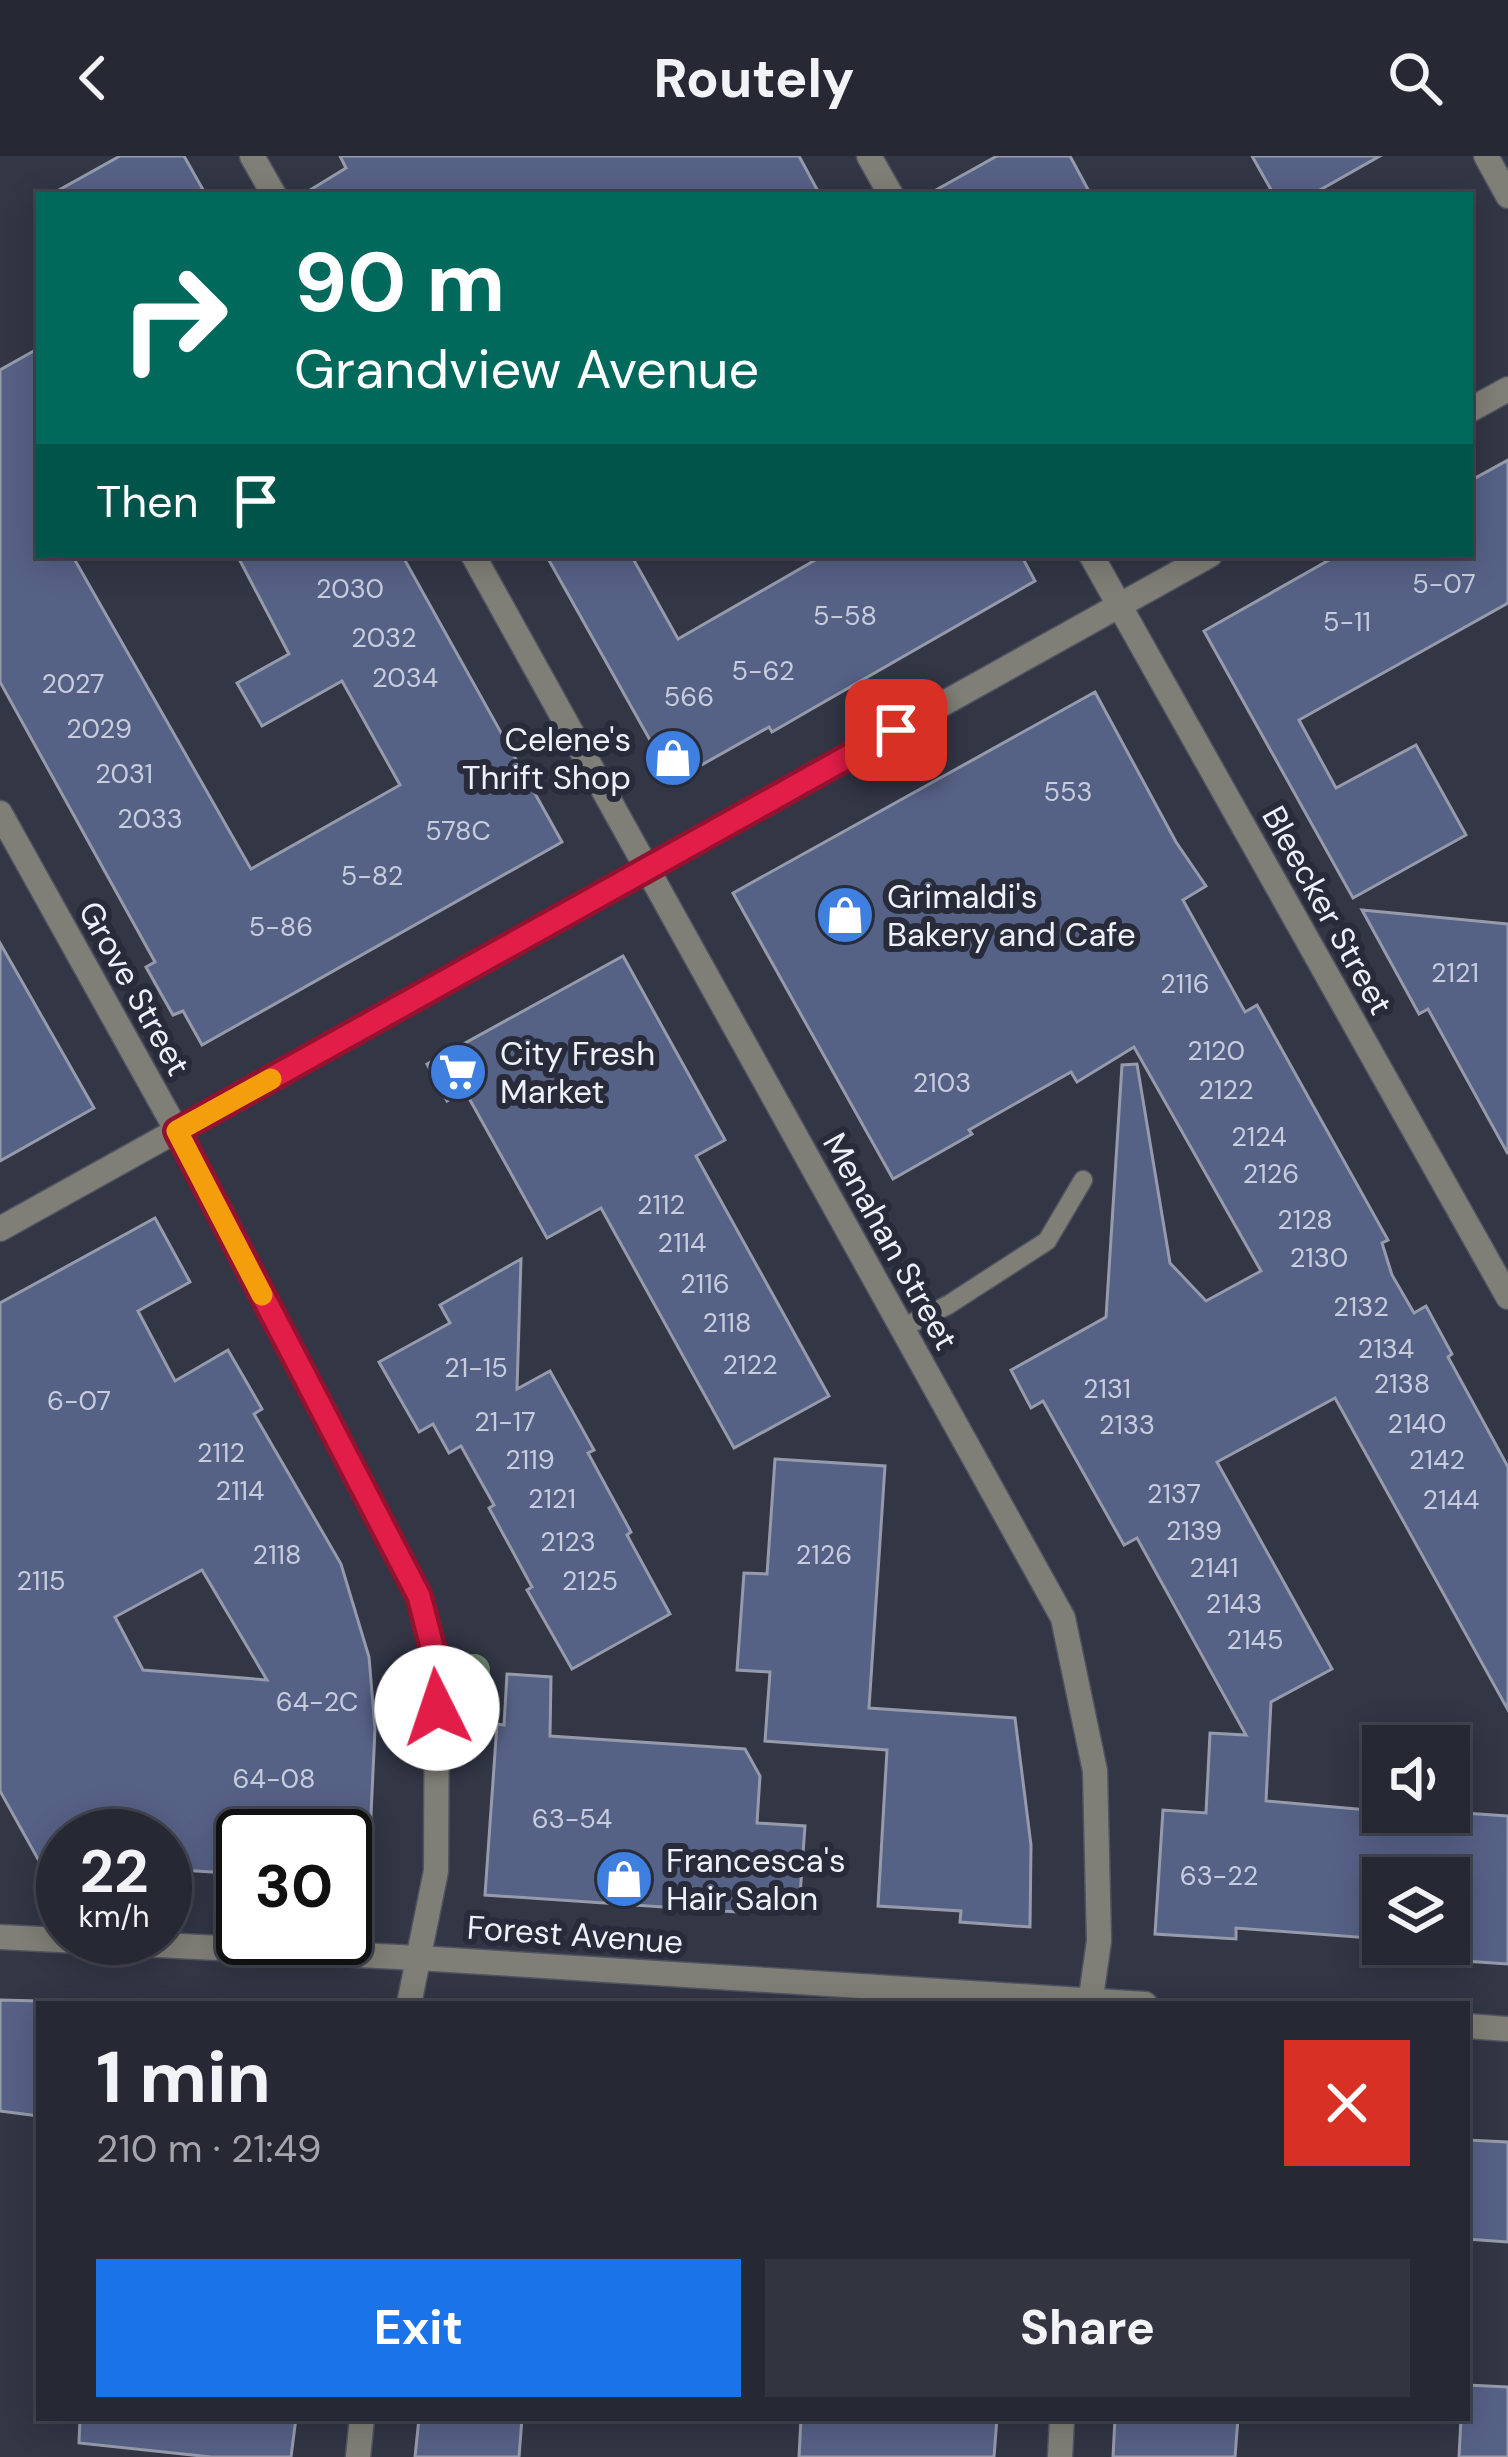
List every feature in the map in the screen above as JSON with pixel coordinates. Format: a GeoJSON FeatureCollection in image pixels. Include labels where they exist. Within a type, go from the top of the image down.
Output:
{"type":"FeatureCollection","features":[{"type":"Feature","properties":{"kind":"street"},"geometry":{"type":"LineString","coordinates":[[252,156],[272,192]]}},
{"type":"Feature","properties":{"kind":"street"},"geometry":{"type":"LineString","coordinates":[[869,156],[889,192]]}},
{"type":"Feature","properties":{"kind":"street"},"geometry":{"type":"LineString","coordinates":[[1486,156],[1508,196]]}},
{"type":"Feature","properties":{"kind":"street"},"geometry":{"type":"LineString","coordinates":[[1473,408],[1508,389]]}},
{"type":"Feature","properties":{"kind":"street","name":"Menahan Street"},"geometry":{"type":"LineString","coordinates":[[475,558],[1063,1618],[1095,1771],[1099,1941],[1091,2001]]}},
{"type":"Feature","properties":{"kind":"street","name":"Bleecker Street"},"geometry":{"type":"LineString","coordinates":[[1093,558],[1508,1297]]}},
{"type":"Feature","properties":{"kind":"street"},"geometry":{"type":"LineString","coordinates":[[0,1229],[1205,558]]}},
{"type":"Feature","properties":{"kind":"street","name":"Grove Street"},"geometry":{"type":"LineString","coordinates":[[0,813],[177,1131],[419,1596],[437,1666],[436,1871],[410,2001]]}},
{"type":"Feature","properties":{"kind":"street","name":"Forest Avenue"},"geometry":{"type":"LineString","coordinates":[[0,1937],[418,1958],[1076,2001]]}},
{"type":"Feature","properties":{"kind":"street"},"geometry":{"type":"LineString","coordinates":[[1470,2026],[1508,2029]]}},
{"type":"Feature","properties":{"kind":"street"},"geometry":{"type":"LineString","coordinates":[[358,2457],[362,2421]]}},
{"type":"Feature","properties":{"kind":"street"},"geometry":{"type":"LineString","coordinates":[[1060,2457],[1062,2421]]}},
{"type":"Feature","properties":{"kind":"lane"},"geometry":{"type":"LineString","coordinates":[[902,1328],[1047,1241],[1084,1180]]}},
{"type":"Feature","properties":{"kind":"building"},"geometry":{"type":"Polygon","coordinates":[[[120,156],[184,156],[204,192],[55,192],[120,156]]]}},
{"type":"Feature","properties":{"kind":"building"},"geometry":{"type":"Polygon","coordinates":[[[340,156],[799,156],[818,192],[307,192],[346,168],[340,156]]]}},
{"type":"Feature","properties":{"kind":"building"},"geometry":{"type":"Polygon","coordinates":[[[997,156],[1070,156],[1089,192],[932,192],[997,156]]]}},
{"type":"Feature","properties":{"kind":"building"},"geometry":{"type":"Polygon","coordinates":[[[1252,156],[1380,156],[1316,192],[1272,192],[1252,156]]]}},
{"type":"Feature","properties":{"kind":"building"},"geometry":{"type":"Polygon","coordinates":[[[36,350],[36,558],[74,558],[251,869],[400,785],[342,681],[262,726],[237,683],[289,654],[239,558],[404,558],[562,842],[202,1045],[183,1011],[173,1015],[146,967],[155,962],[0,682],[0,370],[36,350]]]}},
{"type":"Feature","properties":{"kind":"building"},"geometry":{"type":"Polygon","coordinates":[[[1508,460],[1508,603],[1299,720],[1336,788],[1416,745],[1466,835],[1353,898],[1204,631],[1333,558],[1473,558],[1473,479],[1508,460]]]}},
{"type":"Feature","properties":{"kind":"building"},"geometry":{"type":"Polygon","coordinates":[[[548,558],[633,558],[678,639],[819,558],[1023,558],[1035,581],[772,732],[769,727],[673,781],[548,558]]]}},
{"type":"Feature","properties":{"kind":"building"},"geometry":{"type":"Polygon","coordinates":[[[1095,692],[1176,842],[1206,886],[1183,900],[1245,1012],[1257,1005],[1388,1240],[1382,1243],[1392,1275],[1414,1313],[1426,1306],[1508,1467],[1508,1710],[1335,1398],[1217,1462],[1332,1669],[1271,1702],[1266,1801],[1362,1810],[1362,1833],[1470,1833],[1470,1813],[1508,1816],[1508,1964],[1470,1961],[1470,1857],[1362,1857],[1362,1937],[1236,1928],[1236,1939],[1155,1934],[1163,1810],[1206,1813],[1210,1733],[1246,1735],[1137,1538],[1124,1545],[1043,1401],[1031,1408],[1011,1370],[1106,1317],[1122,1065],[1137,1064],[1170,1263],[1206,1301],[1261,1271],[1134,1047],[1077,1082],[1071,1072],[893,1179],[733,893],[1095,692]]]}},
{"type":"Feature","properties":{"kind":"building"},"geometry":{"type":"Polygon","coordinates":[[[1362,910],[1508,924],[1508,1154],[1428,1009],[1419,1014],[1362,910]]]}},
{"type":"Feature","properties":{"kind":"building"},"geometry":{"type":"Polygon","coordinates":[[[0,943],[94,1108],[0,1161],[0,943]]]}},
{"type":"Feature","properties":{"kind":"building"},"geometry":{"type":"Polygon","coordinates":[[[623,956],[725,1140],[696,1156],[829,1396],[734,1448],[601,1208],[547,1238],[465,1091],[447,1101],[427,1064],[623,956]]]}},
{"type":"Feature","properties":{"kind":"building"},"geometry":{"type":"Polygon","coordinates":[[[155,1218],[190,1282],[138,1311],[175,1381],[228,1350],[262,1409],[254,1414],[341,1564],[369,1657],[375,1729],[371,1809],[216,1809],[216,1872],[192,1871],[192,1809],[36,1809],[36,1856],[0,1791],[0,1303],[155,1218]],[[202,1570],[115,1617],[143,1670],[267,1680],[202,1570]]]}},
{"type":"Feature","properties":{"kind":"building"},"geometry":{"type":"Polygon","coordinates":[[[521,1259],[517,1389],[550,1371],[594,1450],[588,1453],[670,1614],[572,1669],[527,1590],[532,1587],[461,1446],[449,1453],[433,1424],[419,1432],[379,1362],[450,1323],[440,1305],[521,1259]]]}},
{"type":"Feature","properties":{"kind":"building"},"geometry":{"type":"Polygon","coordinates":[[[775,1459],[885,1466],[869,1708],[1015,1718],[1031,1845],[1030,1927],[960,1922],[961,1911],[878,1906],[887,1750],[765,1741],[770,1672],[737,1670],[744,1573],[767,1574],[775,1459]]]}},
{"type":"Feature","properties":{"kind":"building"},"geometry":{"type":"Polygon","coordinates":[[[507,1674],[551,1677],[550,1736],[745,1749],[760,1776],[757,1823],[805,1826],[799,1909],[752,1905],[751,1913],[485,1895],[497,1724],[504,1725],[507,1674]]]}},
{"type":"Feature","properties":{"kind":"building"},"geometry":{"type":"Polygon","coordinates":[[[0,2000],[39,2001],[36,2116],[0,2111],[0,2000]]]}},
{"type":"Feature","properties":{"kind":"building"},"geometry":{"type":"Polygon","coordinates":[[[1470,2140],[1508,2142],[1508,2242],[1470,2239],[1470,2140]]]}},
{"type":"Feature","properties":{"kind":"building"},"geometry":{"type":"Polygon","coordinates":[[[1470,2385],[1508,2387],[1508,2457],[1459,2457],[1461,2421],[1470,2421],[1470,2385]]]}},
{"type":"Feature","properties":{"kind":"building"},"geometry":{"type":"Polygon","coordinates":[[[80,2421],[296,2421],[291,2457],[211,2457],[79,2443],[80,2421]]]}},
{"type":"Feature","properties":{"kind":"building"},"geometry":{"type":"Polygon","coordinates":[[[419,2421],[522,2421],[519,2457],[415,2457],[419,2421]]]}},
{"type":"Feature","properties":{"kind":"building"},"geometry":{"type":"Polygon","coordinates":[[[801,2421],[997,2421],[994,2457],[799,2457],[801,2421]]]}},
{"type":"Feature","properties":{"kind":"building"},"geometry":{"type":"Polygon","coordinates":[[[1115,2421],[1238,2421],[1235,2457],[1113,2457],[1115,2421]]]}},
{"type":"Feature","properties":{"kind":"slow traffic"},"geometry":{"type":"LineString","coordinates":[[262,1295],[177,1131],[271,1079]]}},
{"type":"Feature","properties":{"kind":"place","name":"Celene's Thrift Shop"},"geometry":{"type":"Point","coordinates":[673,758]}},
{"type":"Feature","properties":{"kind":"place","name":"Grimaldi's Bakery and Cafe"},"geometry":{"type":"Point","coordinates":[845,915]}},
{"type":"Feature","properties":{"kind":"place","name":"City Fresh Market"},"geometry":{"type":"Point","coordinates":[458,1072]}},
{"type":"Feature","properties":{"kind":"place","name":"Francesca's Hair Salon"},"geometry":{"type":"Point","coordinates":[624,1879]}},
{"type":"Feature","properties":{"kind":"route"},"geometry":{"type":"LineString","coordinates":[[437,1708],[437,1666],[419,1596],[177,1131],[896,730]]}}]}
